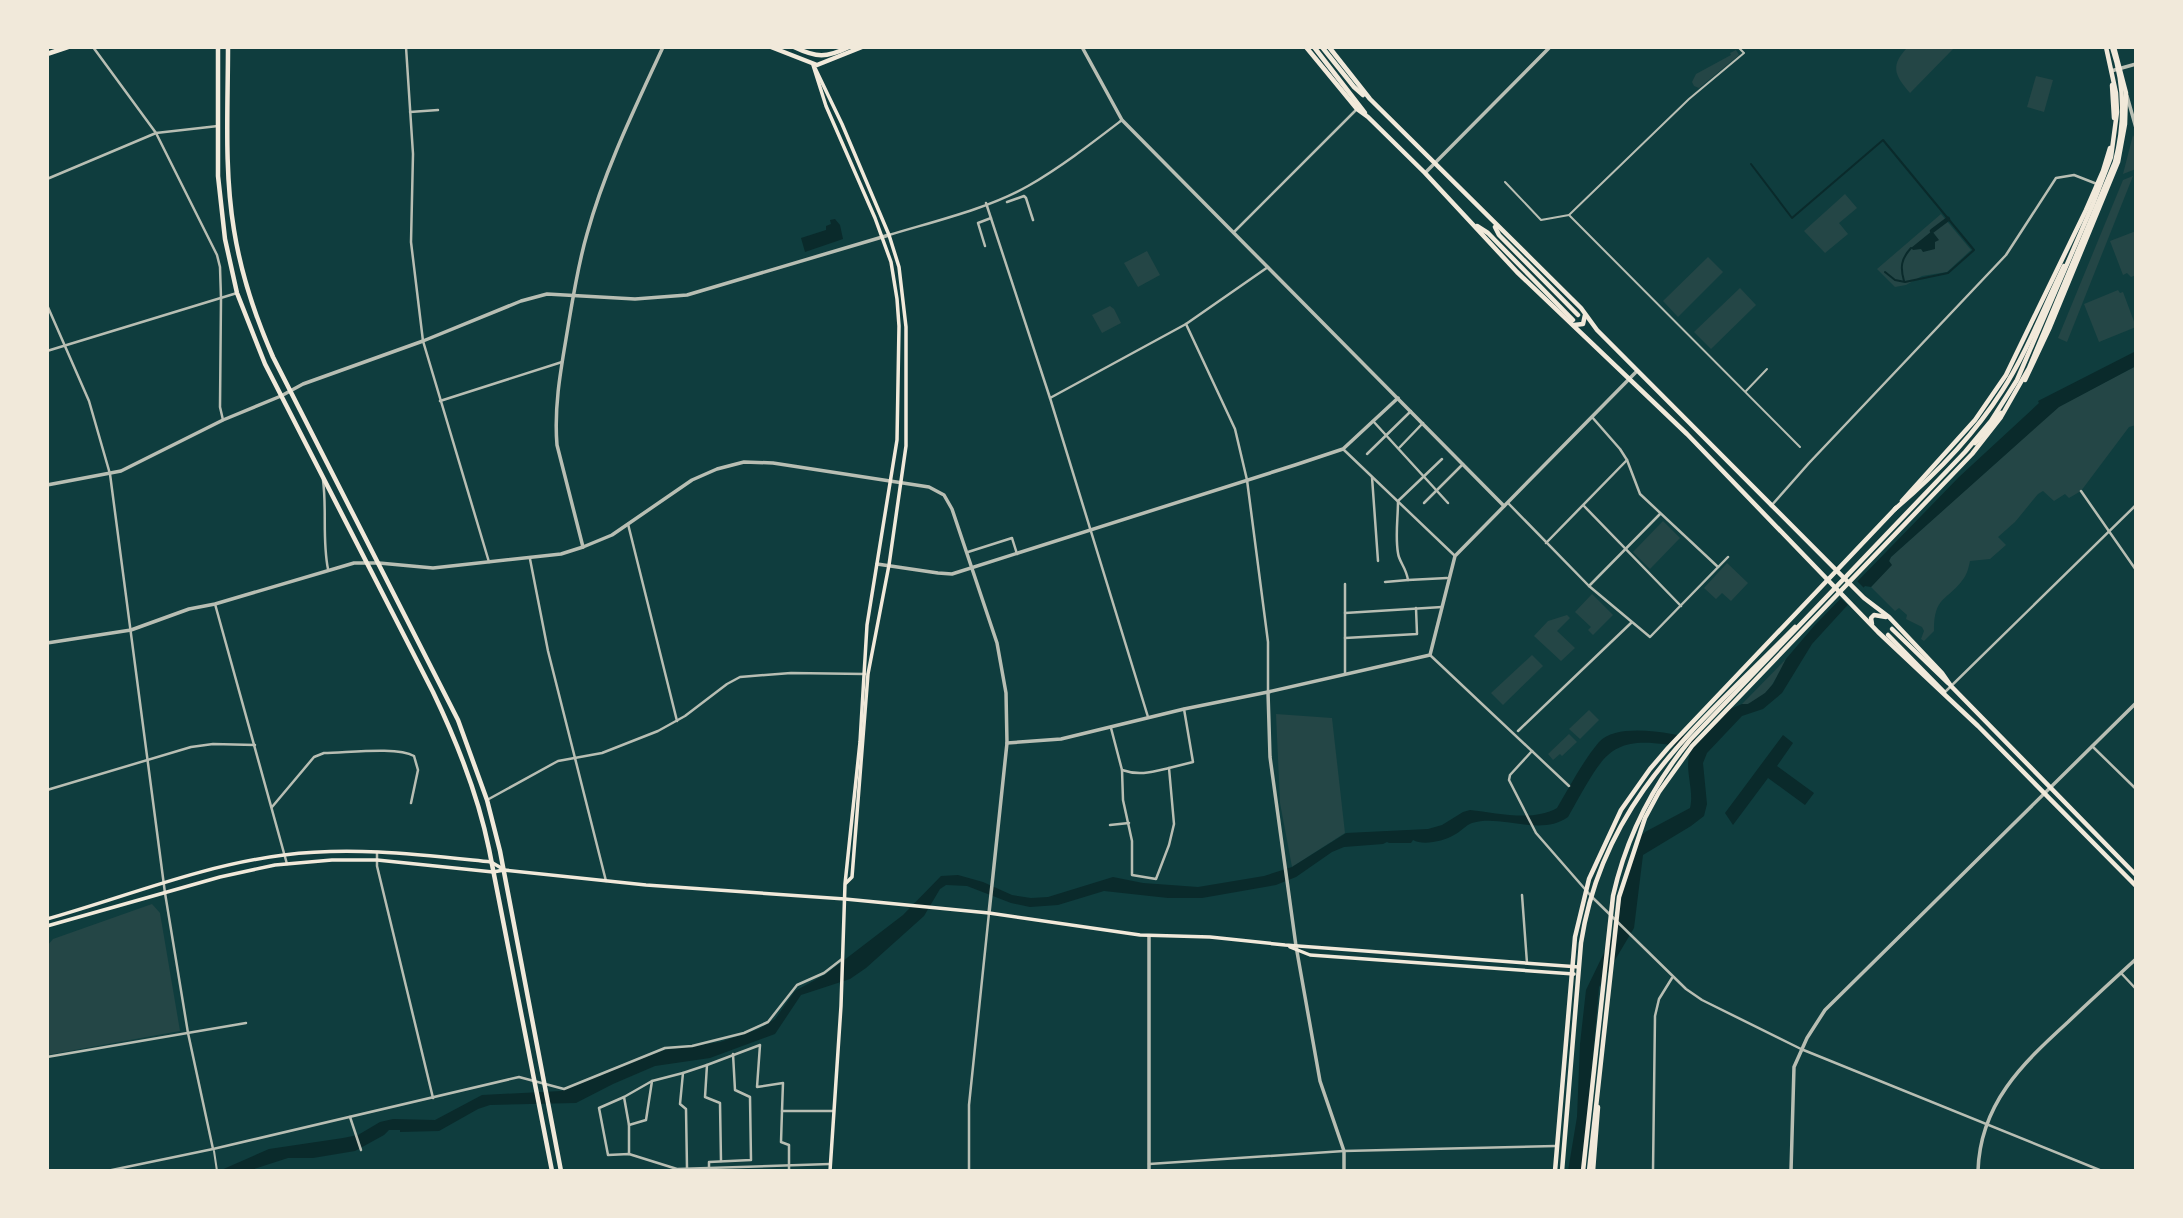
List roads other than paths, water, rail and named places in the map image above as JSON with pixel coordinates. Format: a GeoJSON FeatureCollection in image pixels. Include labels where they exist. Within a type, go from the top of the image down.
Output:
{"type":"FeatureCollection","features":[{"type":"Feature","properties":{"kind":"main road"},"geometry":{"type":"LineString","coordinates":[[47,54],[68,47]]}},
{"type":"Feature","properties":{"kind":"main road"},"geometry":{"type":"LineString","coordinates":[[218,47],[218,176],[229,264],[237,293],[252,335],[281,396],[449,726],[484,823],[552,1171]]}},
{"type":"Feature","properties":{"kind":"main road"},"geometry":{"type":"LineString","coordinates":[[228,47],[229,178],[237,248],[257,321],[290,391],[450,703],[487,800],[504,870],[561,1171]]}},
{"type":"Feature","properties":{"kind":"main road"},"geometry":{"type":"LineString","coordinates":[[771,47],[813,65],[828,63],[862,47]]}},
{"type":"Feature","properties":{"kind":"main road"},"geometry":{"type":"LineString","coordinates":[[794,47],[809,54],[827,56],[849,47]]}},
{"type":"Feature","properties":{"kind":"main road"},"geometry":{"type":"LineString","coordinates":[[1306,47],[1357,109],[1368,117]]}},
{"type":"Feature","properties":{"kind":"main road"},"geometry":{"type":"LineString","coordinates":[[1314,47],[1368,117],[1473,225],[1489,233],[1841,595],[1944,693]]}},
{"type":"Feature","properties":{"kind":"main road"},"geometry":{"type":"LineString","coordinates":[[1322,47],[1354,87],[1370,99]]}},
{"type":"Feature","properties":{"kind":"main road"},"geometry":{"type":"LineString","coordinates":[[1329,47],[1370,99],[1584,312],[1597,330],[1771,507],[1864,598],[1893,621],[1951,686]]}},
{"type":"Feature","properties":{"kind":"main road"},"geometry":{"type":"LineString","coordinates":[[1895,509],[1975,419],[2006,375],[2098,184],[2109,157],[2113,132],[2114,99],[2105,47]]}},
{"type":"Feature","properties":{"kind":"main road"},"geometry":{"type":"LineString","coordinates":[[1583,1171],[1613,896],[1629,843],[1649,798],[1690,740],[1965,452],[1991,421],[2017,380],[2110,156],[2115,131],[2116,93],[2105,47]]}},
{"type":"Feature","properties":{"kind":"main road"},"geometry":{"type":"LineString","coordinates":[[1562,1171],[1584,922],[1605,856],[1624,818],[1649,781],[1689,735],[1978,440],[2022,384],[2050,327],[2118,162],[2125,124],[2126,93],[2122,69],[2113,47]]}},
{"type":"Feature","properties":{"kind":"main road"},"geometry":{"type":"LineString","coordinates":[[1591,1171],[1602,1036],[1619,897],[1638,836],[1659,792],[1683,757],[1972,454],[2001,417],[2023,381],[2117,154],[2121,136],[2122,102],[2113,47]]}},
{"type":"Feature","properties":{"kind":"main road"},"geometry":{"type":"LineString","coordinates":[[809,54],[826,106],[876,218],[891,262],[899,326],[897,440],[867,625],[866,674],[845,884],[830,1171]]}},
{"type":"Feature","properties":{"kind":"main road"},"geometry":{"type":"LineString","coordinates":[[813,65],[821,77],[889,235],[899,267],[904,302],[905,446],[889,565],[866,674]]}},
{"type":"Feature","properties":{"kind":"main road"},"geometry":{"type":"LineString","coordinates":[[1493,222],[1499,235],[1578,315]]}},
{"type":"Feature","properties":{"kind":"main road"},"geometry":{"type":"LineString","coordinates":[[1555,1171],[1571,974],[1579,914],[1600,850],[1621,810],[1668,748],[1982,420],[2016,366],[2084,224]]}},
{"type":"Feature","properties":{"kind":"main road"},"geometry":{"type":"LineString","coordinates":[[1573,322],[1577,326],[1583,323],[1584,312]]}},
{"type":"Feature","properties":{"kind":"main road"},"geometry":{"type":"LineString","coordinates":[[1878,632],[1871,622],[1873,615],[1893,621]]}},
{"type":"Feature","properties":{"kind":"main road"},"geometry":{"type":"LineString","coordinates":[[1892,629],[2136,876]]}},
{"type":"Feature","properties":{"kind":"main road"},"geometry":{"type":"LineString","coordinates":[[1888,635],[2134,885]]}},
{"type":"Feature","properties":{"kind":"main road"},"geometry":{"type":"LineString","coordinates":[[47,919],[228,865],[285,855],[336,851],[377,852],[491,862],[504,870]]}},
{"type":"Feature","properties":{"kind":"main road"},"geometry":{"type":"LineString","coordinates":[[47,926],[232,874],[287,864],[377,860],[989,913],[1149,936],[1210,937],[1297,948],[1579,967]]}},
{"type":"Feature","properties":{"kind":"main road"},"geometry":{"type":"LineString","coordinates":[[1297,948],[1310,955],[1579,974]]}},
{"type":"Feature","properties":{"kind":"street"},"geometry":{"type":"LineString","coordinates":[[93,47],[156,133],[217,255],[220,267],[220,407],[223,420]]}},
{"type":"Feature","properties":{"kind":"street"},"geometry":{"type":"LineString","coordinates":[[406,47],[413,154],[411,242],[424,341],[489,563]]}},
{"type":"Feature","properties":{"kind":"street"},"geometry":{"type":"LineString","coordinates":[[583,547],[555,429],[562,362],[586,236],[628,122],[663,47]]}},
{"type":"Feature","properties":{"kind":"street"},"geometry":{"type":"LineString","coordinates":[[1082,47],[1122,120],[1463,464],[1631,623],[1650,637],[1728,557]]}},
{"type":"Feature","properties":{"kind":"street"},"geometry":{"type":"LineString","coordinates":[[1425,173],[1550,47]]}},
{"type":"Feature","properties":{"kind":"street"},"geometry":{"type":"LineString","coordinates":[[2110,71],[2136,64]]}},
{"type":"Feature","properties":{"kind":"street"},"geometry":{"type":"LineString","coordinates":[[2126,93],[2136,127]]}},
{"type":"Feature","properties":{"kind":"street"},"geometry":{"type":"LineString","coordinates":[[1234,232],[1357,109]]}},
{"type":"Feature","properties":{"kind":"street"},"geometry":{"type":"LineString","coordinates":[[410,112],[438,110]]}},
{"type":"Feature","properties":{"kind":"street"},"geometry":{"type":"LineString","coordinates":[[47,485],[121,471],[223,420],[332,372],[424,341],[521,301],[547,294],[635,299],[687,295],[881,238],[986,203],[1027,187],[1122,120]]}},
{"type":"Feature","properties":{"kind":"street"},"geometry":{"type":"LineString","coordinates":[[2125,124],[2130,122],[2136,127]]}},
{"type":"Feature","properties":{"kind":"street"},"geometry":{"type":"LineString","coordinates":[[47,179],[156,133],[218,127]]}},
{"type":"Feature","properties":{"kind":"street"},"geometry":{"type":"LineString","coordinates":[[1771,507],[1809,463],[2006,255],[2056,178],[2074,175],[2098,184]]}},
{"type":"Feature","properties":{"kind":"street"},"geometry":{"type":"LineString","coordinates":[[1007,202],[1024,196],[1027,198],[1033,220]]}},
{"type":"Feature","properties":{"kind":"street"},"geometry":{"type":"LineString","coordinates":[[986,203],[1050,398],[1147,718]]}},
{"type":"Feature","properties":{"kind":"street"},"geometry":{"type":"LineString","coordinates":[[985,246],[978,223],[991,218]]}},
{"type":"Feature","properties":{"kind":"street"},"geometry":{"type":"LineString","coordinates":[[1050,398],[1186,324],[1268,267]]}},
{"type":"Feature","properties":{"kind":"street"},"geometry":{"type":"LineString","coordinates":[[47,351],[237,293]]}},
{"type":"Feature","properties":{"kind":"street"},"geometry":{"type":"LineString","coordinates":[[47,304],[89,401],[110,474],[165,893],[187,1033],[213,1149]]}},
{"type":"Feature","properties":{"kind":"street"},"geometry":{"type":"LineString","coordinates":[[1186,324],[1235,429],[1247,480],[1264,587],[1268,642],[1269,752],[1297,948],[1320,1081],[1344,1151],[1345,1171]]}},
{"type":"Feature","properties":{"kind":"street"},"geometry":{"type":"LineString","coordinates":[[440,401],[562,362]]}},
{"type":"Feature","properties":{"kind":"street"},"geometry":{"type":"LineString","coordinates":[[1430,655],[1455,556],[1637,371]]}},
{"type":"Feature","properties":{"kind":"street"},"geometry":{"type":"LineString","coordinates":[[906,389],[912,389]]}},
{"type":"Feature","properties":{"kind":"street"},"geometry":{"type":"LineString","coordinates":[[877,564],[952,574],[1090,531],[1343,449],[1398,398]]}},
{"type":"Feature","properties":{"kind":"street"},"geometry":{"type":"LineString","coordinates":[[1367,454],[1411,411]]}},
{"type":"Feature","properties":{"kind":"street"},"geometry":{"type":"LineString","coordinates":[[1592,417],[1627,460],[1640,494],[1718,567]]}},
{"type":"Feature","properties":{"kind":"street"},"geometry":{"type":"LineString","coordinates":[[1373,421],[1448,503]]}},
{"type":"Feature","properties":{"kind":"street"},"geometry":{"type":"LineString","coordinates":[[1399,448],[1423,424]]}},
{"type":"Feature","properties":{"kind":"street"},"geometry":{"type":"LineString","coordinates":[[1343,449],[1455,556]]}},
{"type":"Feature","properties":{"kind":"street"},"geometry":{"type":"LineString","coordinates":[[1408,580],[1406,567],[1398,552],[1398,501],[1442,459]]}},
{"type":"Feature","properties":{"kind":"street"},"geometry":{"type":"LineString","coordinates":[[1546,544],[1627,460]]}},
{"type":"Feature","properties":{"kind":"street"},"geometry":{"type":"LineString","coordinates":[[47,643],[131,630],[189,609],[215,604],[328,569],[366,562],[433,568],[530,559],[583,547],[612,535],[692,480],[717,469],[744,462],[773,463],[929,486],[944,495],[968,552],[997,643],[1006,693],[1007,743],[969,1105],[969,1171]]}},
{"type":"Feature","properties":{"kind":"street"},"geometry":{"type":"LineString","coordinates":[[1423,503],[1463,464]]}},
{"type":"Feature","properties":{"kind":"street"},"geometry":{"type":"LineString","coordinates":[[322,473],[324,549],[328,569]]}},
{"type":"Feature","properties":{"kind":"street"},"geometry":{"type":"LineString","coordinates":[[1372,477],[1378,561]]}},
{"type":"Feature","properties":{"kind":"street"},"geometry":{"type":"LineString","coordinates":[[2081,491],[2136,570]]}},
{"type":"Feature","properties":{"kind":"street"},"geometry":{"type":"LineString","coordinates":[[1944,693],[2136,505]]}},
{"type":"Feature","properties":{"kind":"street"},"geometry":{"type":"LineString","coordinates":[[1584,506],[1681,606]]}},
{"type":"Feature","properties":{"kind":"street"},"geometry":{"type":"LineString","coordinates":[[1589,586],[1660,514]]}},
{"type":"Feature","properties":{"kind":"street"},"geometry":{"type":"LineString","coordinates":[[628,523],[677,721]]}},
{"type":"Feature","properties":{"kind":"street"},"geometry":{"type":"LineString","coordinates":[[968,552],[1012,538],[1017,554]]}},
{"type":"Feature","properties":{"kind":"street"},"geometry":{"type":"LineString","coordinates":[[530,559],[573,759],[606,881]]}},
{"type":"Feature","properties":{"kind":"street"},"geometry":{"type":"LineString","coordinates":[[1385,582],[1447,578]]}},
{"type":"Feature","properties":{"kind":"street"},"geometry":{"type":"LineString","coordinates":[[1345,584],[1346,673]]}},
{"type":"Feature","properties":{"kind":"street"},"geometry":{"type":"LineString","coordinates":[[215,604],[287,864]]}},
{"type":"Feature","properties":{"kind":"street"},"geometry":{"type":"LineString","coordinates":[[1345,613],[1443,607]]}},
{"type":"Feature","properties":{"kind":"street"},"geometry":{"type":"LineString","coordinates":[[1345,638],[1417,634],[1416,608]]}},
{"type":"Feature","properties":{"kind":"street"},"geometry":{"type":"LineString","coordinates":[[1518,731],[1631,623]]}},
{"type":"Feature","properties":{"kind":"street"},"geometry":{"type":"LineString","coordinates":[[1007,743],[1061,739],[1430,655]]}},
{"type":"Feature","properties":{"kind":"street"},"geometry":{"type":"LineString","coordinates":[[1430,655],[1569,786]]}},
{"type":"Feature","properties":{"kind":"street"},"geometry":{"type":"LineString","coordinates":[[487,800],[558,761],[602,753],[658,731],[740,677],[803,673],[866,674]]}},
{"type":"Feature","properties":{"kind":"street"},"geometry":{"type":"LineString","coordinates":[[1791,1171],[1793,1074],[1801,1049],[1825,1010],[2136,703]]}},
{"type":"Feature","properties":{"kind":"street"},"geometry":{"type":"LineString","coordinates":[[1122,770],[1145,774],[1193,762],[1184,709]]}},
{"type":"Feature","properties":{"kind":"street"},"geometry":{"type":"LineString","coordinates":[[1111,728],[1122,770],[1123,800],[1132,841],[1132,875],[1156,879],[1169,845],[1174,824],[1169,768]]}},
{"type":"Feature","properties":{"kind":"street"},"geometry":{"type":"LineString","coordinates":[[47,790],[204,745],[255,745]]}},
{"type":"Feature","properties":{"kind":"street"},"geometry":{"type":"LineString","coordinates":[[2092,746],[2136,789]]}},
{"type":"Feature","properties":{"kind":"street"},"geometry":{"type":"LineString","coordinates":[[272,807],[314,757],[324,753],[387,751],[405,751],[414,756],[418,770],[411,803]]}},
{"type":"Feature","properties":{"kind":"street"},"geometry":{"type":"LineString","coordinates":[[1532,751],[1509,777],[1509,784],[1532,829],[1591,896],[1672,978],[1702,1000],[1801,1049],[2102,1171]]}},
{"type":"Feature","properties":{"kind":"street"},"geometry":{"type":"LineString","coordinates":[[1110,825],[1129,823]]}},
{"type":"Feature","properties":{"kind":"street"},"geometry":{"type":"LineString","coordinates":[[377,852],[433,1098]]}},
{"type":"Feature","properties":{"kind":"street"},"geometry":{"type":"LineString","coordinates":[[2134,885],[2136,876]]}},
{"type":"Feature","properties":{"kind":"street"},"geometry":{"type":"LineString","coordinates":[[1522,895],[1527,963]]}},
{"type":"Feature","properties":{"kind":"street"},"geometry":{"type":"LineString","coordinates":[[1149,936],[1149,1171]]}},
{"type":"Feature","properties":{"kind":"street"},"geometry":{"type":"LineString","coordinates":[[107,1171],[213,1149],[519,1077],[533,1080],[546,1088],[564,1089],[665,1048],[692,1046],[744,1033],[768,1022],[797,985],[824,973],[842,959]]}},
{"type":"Feature","properties":{"kind":"street"},"geometry":{"type":"LineString","coordinates":[[1979,1171],[1985,1125],[2004,1088],[2030,1056],[2136,959]]}},
{"type":"Feature","properties":{"kind":"street"},"geometry":{"type":"LineString","coordinates":[[2121,973],[2136,989]]}},
{"type":"Feature","properties":{"kind":"street"},"geometry":{"type":"LineString","coordinates":[[1653,1171],[1655,1016],[1659,999],[1672,978]]}},
{"type":"Feature","properties":{"kind":"street"},"geometry":{"type":"LineString","coordinates":[[47,1057],[246,1023]]}},
{"type":"Feature","properties":{"kind":"street"},"geometry":{"type":"LineString","coordinates":[[789,1169],[789,1145],[781,1142],[783,1083],[757,1087],[760,1045],[707,1065],[652,1081],[599,1108],[608,1155],[629,1154],[677,1170],[789,1169],[830,1164]]}},
{"type":"Feature","properties":{"kind":"street"},"geometry":{"type":"LineString","coordinates":[[709,1168],[709,1162],[751,1160],[750,1097],[735,1090],[733,1054]]}},
{"type":"Feature","properties":{"kind":"street"},"geometry":{"type":"LineString","coordinates":[[707,1065],[705,1097],[720,1103],[721,1161]]}},
{"type":"Feature","properties":{"kind":"street"},"geometry":{"type":"LineString","coordinates":[[683,1073],[680,1104],[686,1109],[687,1168]]}},
{"type":"Feature","properties":{"kind":"street"},"geometry":{"type":"LineString","coordinates":[[629,1125],[646,1120],[652,1081]]}},
{"type":"Feature","properties":{"kind":"street"},"geometry":{"type":"LineString","coordinates":[[624,1097],[629,1125],[629,1154]]}},
{"type":"Feature","properties":{"kind":"street"},"geometry":{"type":"LineString","coordinates":[[782,1111],[833,1111]]}},
{"type":"Feature","properties":{"kind":"street"},"geometry":{"type":"LineString","coordinates":[[350,1117],[361,1150]]}},
{"type":"Feature","properties":{"kind":"street"},"geometry":{"type":"LineString","coordinates":[[1149,1164],[1344,1151],[1564,1146]]}},
{"type":"Feature","properties":{"kind":"lane"},"geometry":{"type":"LineString","coordinates":[[1505,182],[1541,220],[1569,215],[1689,99],[1744,52],[1738,47]]}},
{"type":"Feature","properties":{"kind":"lane"},"geometry":{"type":"LineString","coordinates":[[1569,215],[1800,447]]}},
{"type":"Feature","properties":{"kind":"lane"},"geometry":{"type":"LineString","coordinates":[[1745,392],[1767,369]]}},
{"type":"Feature","properties":{"kind":"lane"},"geometry":{"type":"LineString","coordinates":[[213,1149],[217,1170]]}},
{"type":"Feature","properties":{"kind":"waterway"},"geometry":{"type":"LineString","coordinates":[[1751,164],[1792,218],[1883,140],[1974,250],[1948,273],[1905,282],[1895,280],[1885,272]]}},
{"type":"Feature","properties":{"kind":"waterway"},"geometry":{"type":"LineString","coordinates":[[1932,231],[1948,219]]}},
{"type":"Feature","properties":{"kind":"waterway"},"geometry":{"type":"LineString","coordinates":[[1904,281],[1902,263],[1911,248]]}}]}
